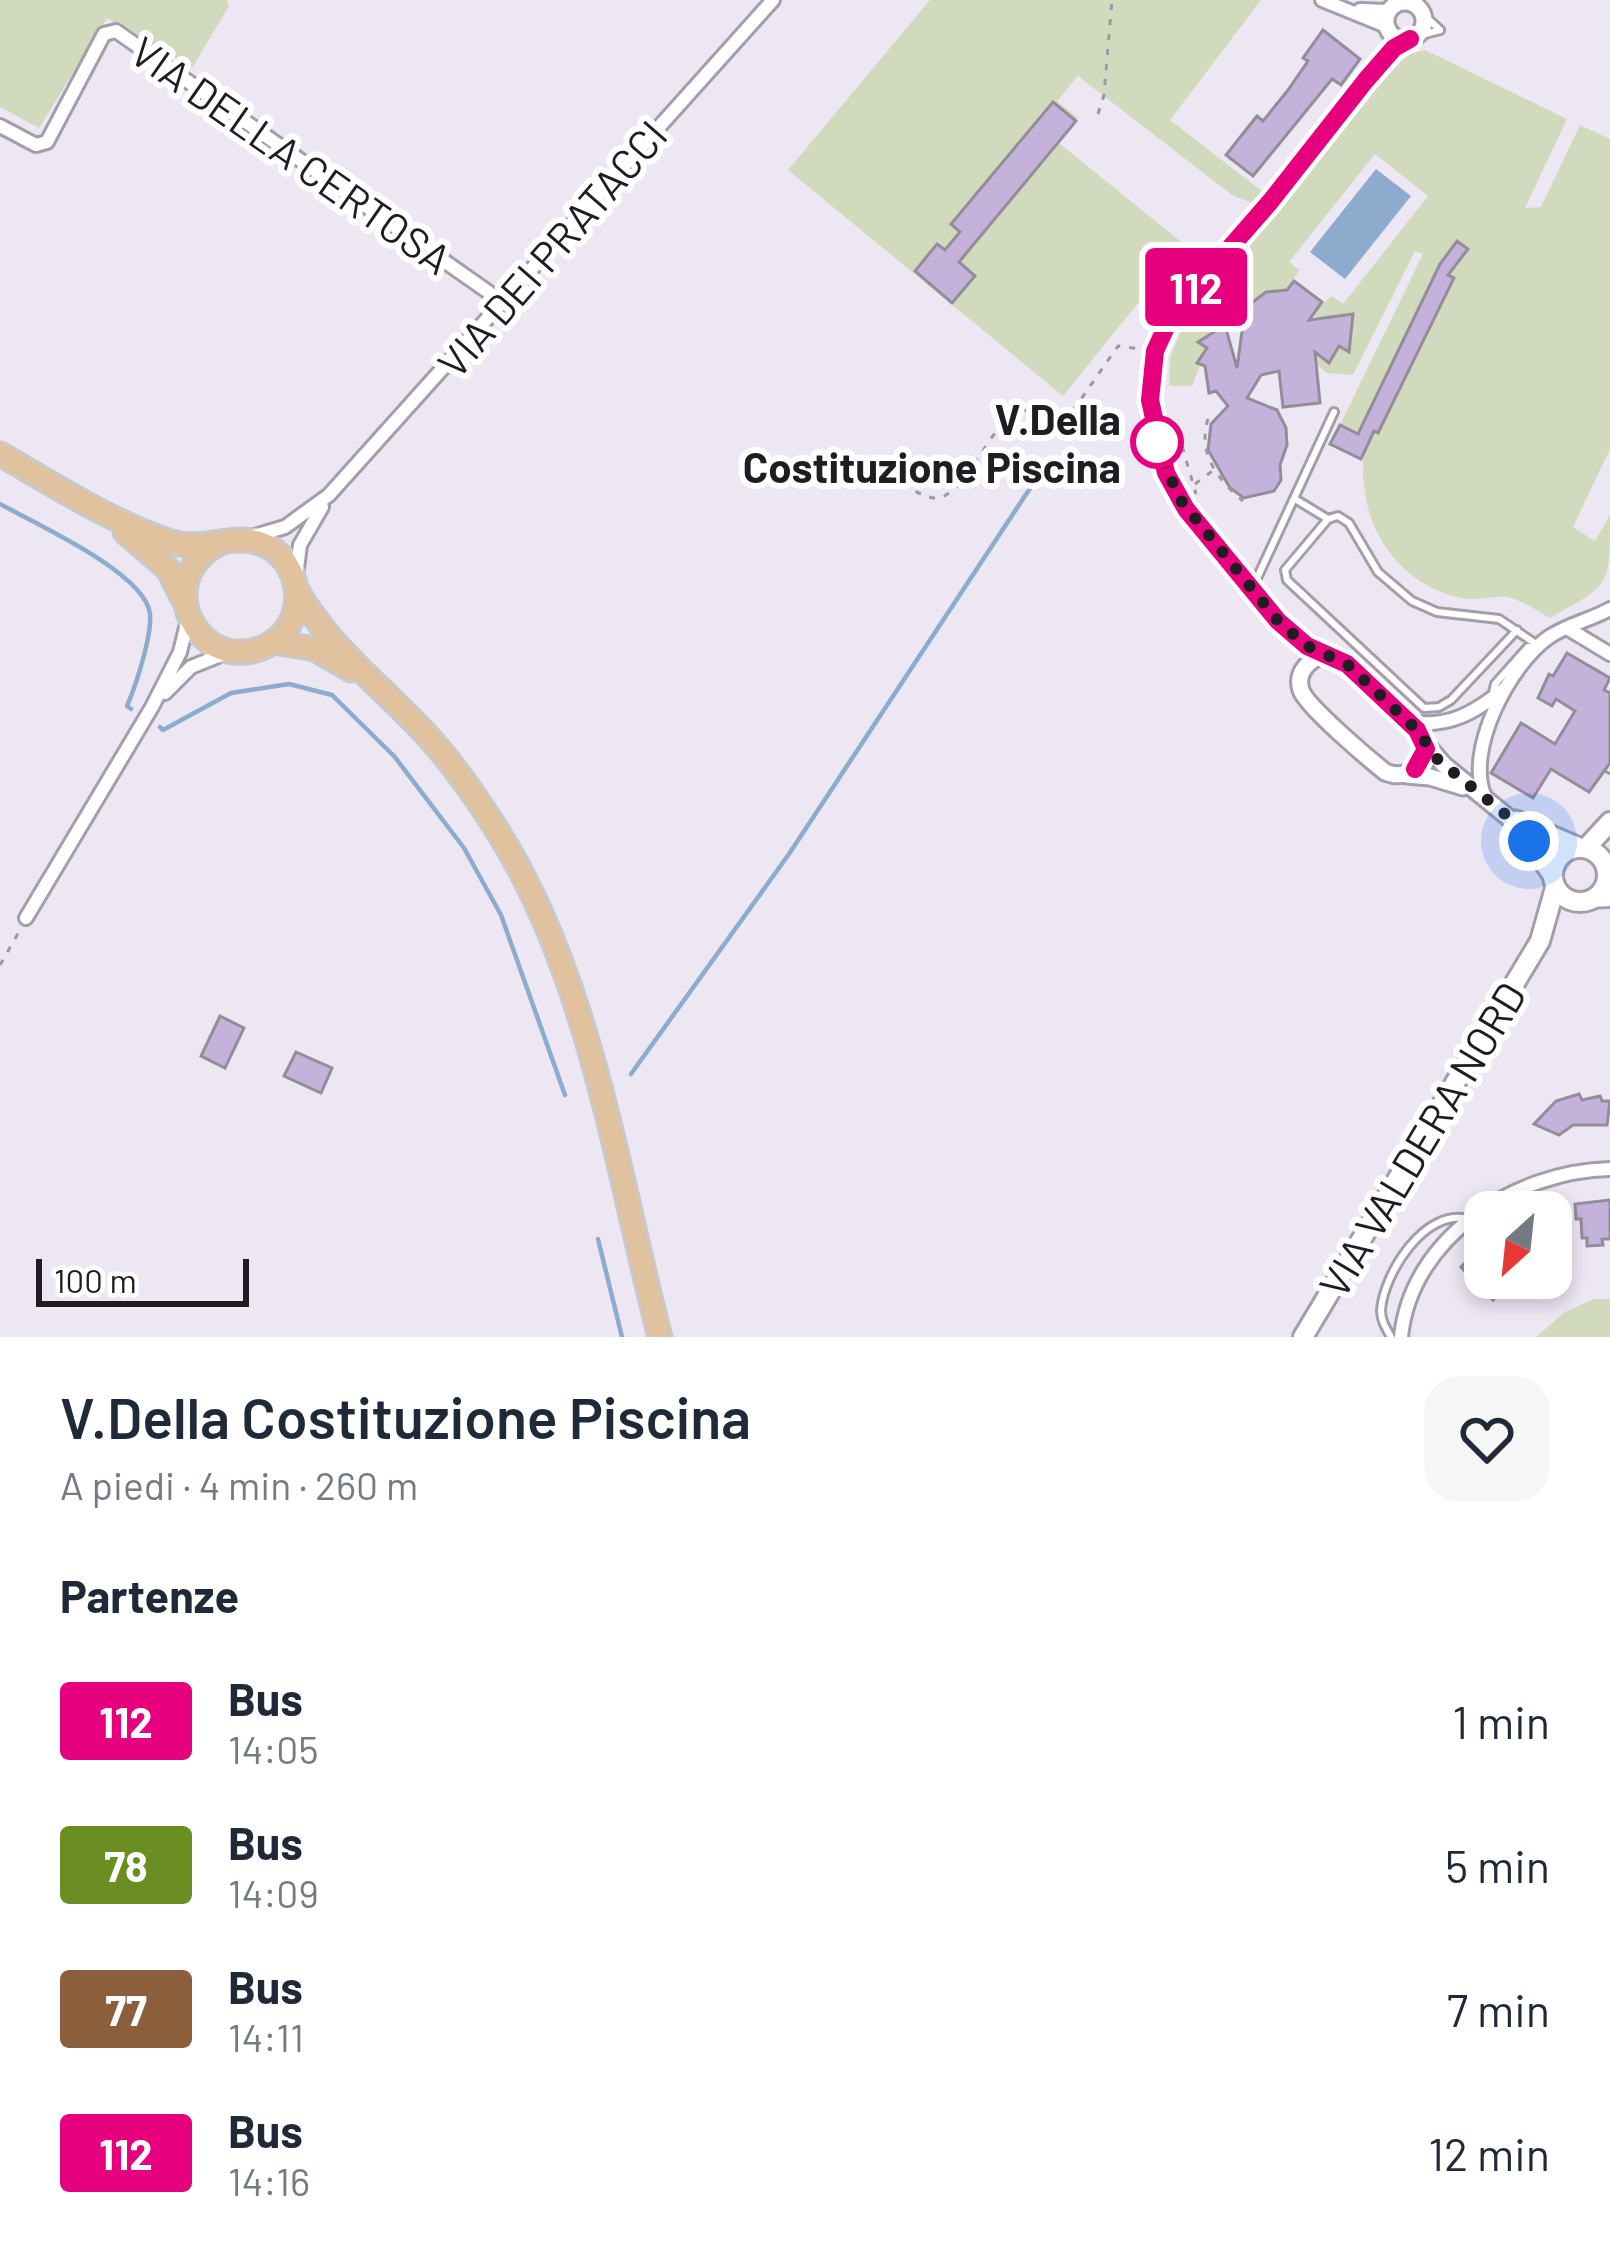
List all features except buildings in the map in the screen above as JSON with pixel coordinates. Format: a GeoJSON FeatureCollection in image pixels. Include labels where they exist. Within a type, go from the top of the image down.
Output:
{"type":"FeatureCollection","features":[{"type":"Feature","properties":{"kind":"main road"},"geometry":{"type":"LineString","coordinates":[[0,454],[170,542],[270,548],[286,561],[314,618],[438,748],[474,796],[512,856],[545,926],[584,1038],[660,1337]]}},
{"type":"Feature","properties":{"kind":"main road"},"geometry":{"type":"LineString","coordinates":[[70,494],[157,557],[173,576],[186,609],[206,639],[234,651],[274,642],[291,622],[296,586]]}},
{"type":"Feature","properties":{"kind":"main road"},"geometry":{"type":"LineString","coordinates":[[186,609],[192,567],[229,542]]}},
{"type":"Feature","properties":{"kind":"main road"},"geometry":{"type":"LineString","coordinates":[[274,642],[315,649],[381,691]]}},
{"type":"Feature","properties":{"kind":"main road"},"geometry":{"type":"LineString","coordinates":[[1584,902],[1567,900],[1554,882],[1559,856],[1585,848],[1610,822]]}},
{"type":"Feature","properties":{"kind":"main road","name":"VIA VALDERA NORD"},"geometry":{"type":"LineString","coordinates":[[1303,1337],[1540,941],[1603,889],[1608,865],[1585,848]]}},
{"type":"Feature","properties":{"kind":"main road","name":"VIA VALDERA NORD"},"geometry":{"type":"LineString","coordinates":[[1540,941],[1554,882]]}},
{"type":"Feature","properties":{"kind":"street","name":"VIA DEI PRATACCI"},"geometry":{"type":"LineString","coordinates":[[229,542],[285,527],[329,495],[773,0]]}},
{"type":"Feature","properties":{"kind":"street"},"geometry":{"type":"LineString","coordinates":[[1327,2],[1392,14],[1411,3],[1421,6],[1423,23],[1366,80],[1270,202],[1179,304],[1155,351],[1150,406],[1166,473],[1186,509],[1278,621],[1307,646],[1347,664],[1424,743],[1503,812],[1529,841],[1554,882]]}},
{"type":"Feature","properties":{"kind":"street"},"geometry":{"type":"LineString","coordinates":[[1392,14],[1395,37],[1412,38]]}},
{"type":"Feature","properties":{"kind":"street"},"geometry":{"type":"LineString","coordinates":[[1366,80],[1384,47],[1392,14]]}},
{"type":"Feature","properties":{"kind":"street","name":"VIA DELLA CERTOSA"},"geometry":{"type":"LineString","coordinates":[[0,126],[36,146],[47,142],[104,34],[112,29],[504,303]]}},
{"type":"Feature","properties":{"kind":"street","name":"VIA DEI PRATACCI"},"geometry":{"type":"LineString","coordinates":[[296,586],[300,545],[329,495]]}},
{"type":"Feature","properties":{"kind":"street"},"geometry":{"type":"LineString","coordinates":[[1408,722],[1447,722],[1471,714],[1505,688],[1539,646],[1610,608]]}},
{"type":"Feature","properties":{"kind":"street"},"geometry":{"type":"LineString","coordinates":[[26,918],[181,652],[188,625],[186,609]]}},
{"type":"Feature","properties":{"kind":"street"},"geometry":{"type":"LineString","coordinates":[[1278,621],[1297,656],[1301,691],[1308,702],[1380,768],[1391,775],[1430,777],[1481,795]]}},
{"type":"Feature","properties":{"kind":"street"},"geometry":{"type":"LineString","coordinates":[[1567,628],[1610,654]]}},
{"type":"Feature","properties":{"kind":"street"},"geometry":{"type":"LineString","coordinates":[[152,707],[191,667],[234,651]]}},
{"type":"Feature","properties":{"kind":"street"},"geometry":{"type":"LineString","coordinates":[[1300,678],[1309,662],[1325,654]]}},
{"type":"Feature","properties":{"kind":"street"},"geometry":{"type":"LineString","coordinates":[[1481,795],[1478,764],[1505,688]]}},
{"type":"Feature","properties":{"kind":"street"},"geometry":{"type":"LineString","coordinates":[[1406,775],[1423,760],[1424,743]]}},
{"type":"Feature","properties":{"kind":"street"},"geometry":{"type":"LineString","coordinates":[[1503,812],[1585,848]]}},
{"type":"Feature","properties":{"kind":"street"},"geometry":{"type":"LineString","coordinates":[[1584,902],[1610,900]]}},
{"type":"Feature","properties":{"kind":"street"},"geometry":{"type":"LineString","coordinates":[[1515,1191],[1573,1172],[1610,1169]]}},
{"type":"Feature","properties":{"kind":"street"},"geometry":{"type":"LineString","coordinates":[[1396,1337],[1423,1273],[1464,1228]]}},
{"type":"Feature","properties":{"kind":"lane"},"geometry":{"type":"LineString","coordinates":[[1252,589],[1334,412]]}},
{"type":"Feature","properties":{"kind":"lane"},"geometry":{"type":"LineString","coordinates":[[1294,499],[1328,519]]}},
{"type":"Feature","properties":{"kind":"lane"},"geometry":{"type":"LineString","coordinates":[[1517,630],[1451,700],[1432,708],[1419,705],[1285,578],[1285,570],[1328,519],[1338,516],[1349,523],[1378,572],[1412,601],[1437,612],[1499,620],[1517,630],[1539,646]]}},
{"type":"Feature","properties":{"kind":"lane"},"geometry":{"type":"LineString","coordinates":[[1493,698],[1495,684],[1528,647],[1539,646]]}},
{"type":"Feature","properties":{"kind":"lane"},"geometry":{"type":"LineString","coordinates":[[1396,1337],[1382,1322],[1382,1307],[1402,1260],[1436,1221],[1464,1218]]}},
{"type":"Feature","properties":{"kind":"lane"},"geometry":{"type":"LineString","coordinates":[[1402,1260],[1423,1273]]}},
{"type":"Feature","properties":{"kind":"path"},"geometry":{"type":"LineString","coordinates":[[1098,114],[1104,95],[1112,0]]}},
{"type":"Feature","properties":{"kind":"path"},"geometry":{"type":"LineString","coordinates":[[889,477],[941,499],[958,486],[1005,416],[1020,408],[1058,424],[1065,422],[1118,346],[1155,351]]}},
{"type":"Feature","properties":{"kind":"path"},"geometry":{"type":"LineString","coordinates":[[1208,418],[1205,450],[1215,470],[1243,501]]}},
{"type":"Feature","properties":{"kind":"path"},"geometry":{"type":"LineString","coordinates":[[1178,432],[1196,496]]}},
{"type":"Feature","properties":{"kind":"path"},"geometry":{"type":"LineString","coordinates":[[1193,485],[1215,470]]}},
{"type":"Feature","properties":{"kind":"path"},"geometry":{"type":"LineString","coordinates":[[0,965],[26,918]]}},
{"type":"Feature","properties":{"kind":"green space"},"geometry":{"type":"Polygon","coordinates":[[[0,0],[227,0],[229,6],[192,68],[107,18],[39,128],[0,107],[0,0]]]}},
{"type":"Feature","properties":{"kind":"green space"},"geometry":{"type":"Polygon","coordinates":[[[930,0],[1261,0],[1170,120],[1263,192],[1252,203],[1232,195],[1078,76],[1057,101],[1078,118],[1059,143],[1185,245],[1063,396],[788,170],[930,0]]]}},
{"type":"Feature","properties":{"kind":"green space"},"geometry":{"type":"Polygon","coordinates":[[[1425,50],[1567,119],[1525,208],[1541,207],[1580,125],[1610,139],[1610,449],[1573,527],[1595,541],[1610,515],[1609,558],[1595,590],[1550,618],[1508,597],[1470,599],[1434,589],[1391,554],[1372,522],[1363,471],[1369,440],[1340,425],[1423,254],[1415,251],[1353,375],[1327,373],[1309,359],[1315,352],[1329,363],[1339,346],[1349,351],[1353,315],[1316,319],[1314,312],[1332,296],[1343,304],[1428,196],[1375,154],[1289,262],[1299,270],[1287,290],[1262,295],[1244,317],[1199,341],[1207,348],[1192,386],[1169,386],[1170,358],[1183,325],[1393,69],[1408,55],[1425,50]]]}},
{"type":"Feature","properties":{"kind":"green space"},"geometry":{"type":"Polygon","coordinates":[[[1594,1299],[1610,1299],[1610,1337],[1536,1337],[1565,1312],[1594,1299]]]}},
{"type":"Feature","properties":{"kind":"water"},"geometry":{"type":"Polygon","coordinates":[[[1376,169],[1411,196],[1345,279],[1310,252],[1376,169]]]}},
{"type":"Feature","properties":{"kind":"waterway"},"geometry":{"type":"LineString","coordinates":[[631,1074],[789,854],[1044,467]]}},
{"type":"Feature","properties":{"kind":"waterway"},"geometry":{"type":"LineString","coordinates":[[0,504],[110,566],[144,598],[150,623],[127,706],[131,709]]}},
{"type":"Feature","properties":{"kind":"waterway"},"geometry":{"type":"LineString","coordinates":[[160,727],[163,730],[231,693],[289,684],[332,695],[394,756],[464,848],[501,915],[565,1095]]}},
{"type":"Feature","properties":{"kind":"waterway"},"geometry":{"type":"LineString","coordinates":[[598,1239],[622,1337]]}},
{"type":"Feature","properties":{"kind":"bus line","name":"112"},"geometry":{"type":"LineString","coordinates":[[1410,39],[1394,48],[1366,80],[1270,202],[1172,314],[1155,351],[1150,400],[1166,473],[1186,509],[1278,621],[1307,646],[1341,658],[1417,730],[1426,749],[1415,769]]}},
{"type":"Feature","properties":{"kind":"place","name":"V.Della Costituzione Piscina"},"geometry":{"type":"Point","coordinates":[1157,442]}},
{"type":"Feature","properties":{"kind":"route"},"geometry":{"type":"LineString","coordinates":[[1157,442],[1166,473],[1186,509],[1278,621],[1307,646],[1341,658],[1417,730],[1438,760],[1503,812],[1529,841]]}}]}
